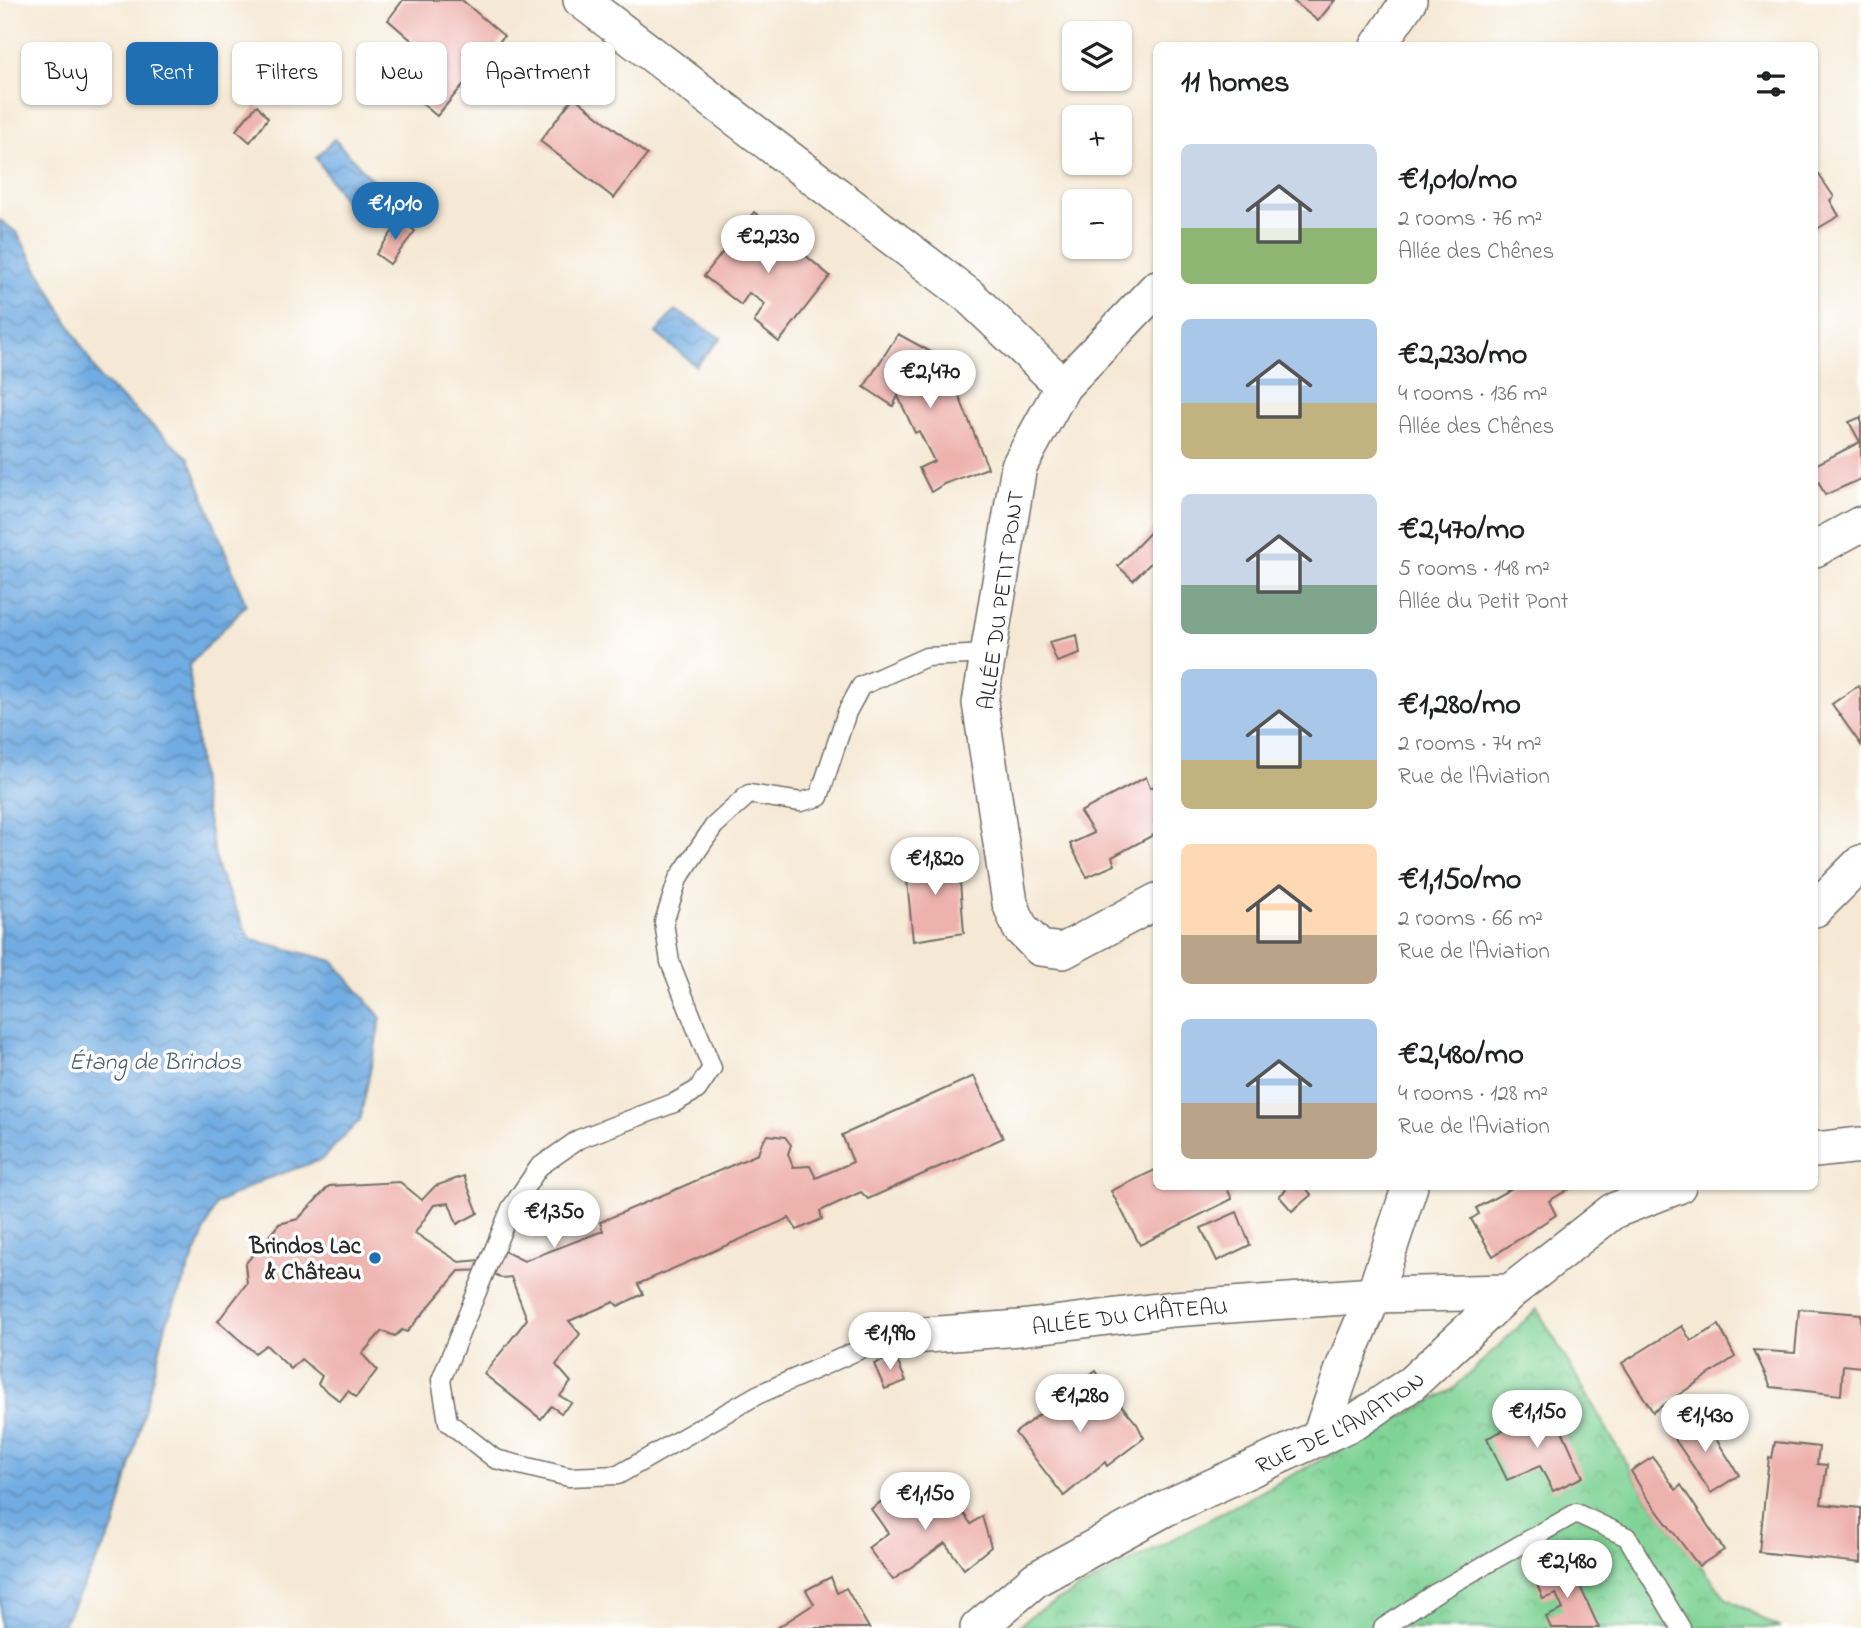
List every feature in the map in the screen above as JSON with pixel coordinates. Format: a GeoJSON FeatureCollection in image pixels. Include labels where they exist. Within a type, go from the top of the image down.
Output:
{"type":"FeatureCollection","features":[{"type":"Feature","properties":{"kind":"street"},"geometry":{"type":"LineString","coordinates":[[581,0],[969,296],[1063,386]]}},
{"type":"Feature","properties":{"kind":"street"},"geometry":{"type":"LineString","coordinates":[[1381,42],[1409,0]]}},
{"type":"Feature","properties":{"kind":"street","name":"ALLÉE DU PETIT PONT"},"geometry":{"type":"LineString","coordinates":[[1153,292],[1063,386],[1019,466],[980,703],[1010,903],[1020,928],[1040,948],[1063,951],[1153,903]]}},
{"type":"Feature","properties":{"kind":"street"},"geometry":{"type":"LineString","coordinates":[[1818,547],[1861,524]]}},
{"type":"Feature","properties":{"kind":"street"},"geometry":{"type":"LineString","coordinates":[[1818,906],[1861,863]]}},
{"type":"Feature","properties":{"kind":"street"},"geometry":{"type":"LineString","coordinates":[[1818,1150],[1861,1144]]}},
{"type":"Feature","properties":{"kind":"street"},"geometry":{"type":"LineString","coordinates":[[1319,1439],[1345,1363],[1374,1295],[1409,1190]]}},
{"type":"Feature","properties":{"kind":"street","name":"RUE DE L'AVIATION"},"geometry":{"type":"LineString","coordinates":[[978,1628],[1035,1579],[1166,1508],[1358,1420],[1412,1383],[1510,1292],[1613,1211],[1668,1190]]}},
{"type":"Feature","properties":{"kind":"street","name":"ALLÉE DU CHÂTEAU"},"geometry":{"type":"LineString","coordinates":[[886,1338],[1020,1328],[1173,1309],[1374,1295],[1510,1292]]}},
{"type":"Feature","properties":{"kind":"lane"},"geometry":{"type":"LineString","coordinates":[[886,1338],[757,1395],[618,1475],[569,1478],[495,1459],[448,1422],[441,1380],[511,1208],[540,1167],[579,1139],[674,1103],[697,1090],[712,1068],[670,962],[664,922],[678,879],[714,826],[750,794],[800,802],[819,797],[847,712],[861,686],[926,657],[988,654]]}},
{"type":"Feature","properties":{"kind":"lane"},"geometry":{"type":"LineString","coordinates":[[1383,1628],[1434,1594],[1576,1513],[1627,1537],[1681,1628]]}},
{"type":"Feature","properties":{"kind":"green space"},"geometry":{"type":"Polygon","coordinates":[[[1537,1309],[1645,1495],[1727,1599],[1780,1628],[1017,1628],[1034,1613],[1452,1390],[1537,1309]]]}},
{"type":"Feature","properties":{"kind":"water"},"geometry":{"type":"Polygon","coordinates":[[[334,139],[383,191],[358,222],[316,158],[334,139]]]}},
{"type":"Feature","properties":{"kind":"water","name":"Étang de Brindos"},"geometry":{"type":"Polygon","coordinates":[[[0,220],[17,233],[101,380],[189,458],[246,605],[189,665],[202,794],[218,871],[250,939],[333,961],[381,1018],[360,1120],[321,1160],[263,1180],[216,1204],[167,1321],[115,1526],[61,1628],[0,1628],[0,220]]]}},
{"type":"Feature","properties":{"kind":"water"},"geometry":{"type":"Polygon","coordinates":[[[675,310],[721,338],[696,366],[656,333],[675,310]]]}},
{"type":"Feature","properties":{"kind":"building"},"geometry":{"type":"Polygon","coordinates":[[[403,0],[462,0],[504,36],[499,42],[461,42],[461,87],[447,104],[447,42],[413,42],[388,20],[403,0]]]}},
{"type":"Feature","properties":{"kind":"building"},"geometry":{"type":"Polygon","coordinates":[[[1292,0],[1335,0],[1318,21],[1292,0]]]}},
{"type":"Feature","properties":{"kind":"building"},"geometry":{"type":"Polygon","coordinates":[[[257,105],[268,118],[250,142],[236,130],[257,105]]]}},
{"type":"Feature","properties":{"kind":"building"},"geometry":{"type":"Polygon","coordinates":[[[424,105],[446,105],[437,116],[424,105]]]}},
{"type":"Feature","properties":{"kind":"building"},"geometry":{"type":"Polygon","coordinates":[[[568,105],[584,105],[647,155],[614,198],[540,141],[568,105]]]}},
{"type":"Feature","properties":{"kind":"building"},"geometry":{"type":"Polygon","coordinates":[[[1818,173],[1834,197],[1830,200],[1839,216],[1818,228],[1818,173]]]}},
{"type":"Feature","properties":{"kind":"building"},"geometry":{"type":"Polygon","coordinates":[[[754,212],[830,276],[779,342],[754,322],[765,304],[749,293],[741,305],[704,276],[754,212]]]}},
{"type":"Feature","properties":{"kind":"building"},"geometry":{"type":"Polygon","coordinates":[[[400,221],[415,231],[390,264],[376,254],[400,221]]]}},
{"type":"Feature","properties":{"kind":"building"},"geometry":{"type":"Polygon","coordinates":[[[898,334],[944,359],[988,468],[944,484],[931,492],[919,468],[934,461],[919,431],[915,433],[898,396],[893,406],[864,387],[898,334]]]}},
{"type":"Feature","properties":{"kind":"building"},"geometry":{"type":"Polygon","coordinates":[[[1861,417],[1861,479],[1825,495],[1818,481],[1818,463],[1860,442],[1849,422],[1861,417]]]}},
{"type":"Feature","properties":{"kind":"building"},"geometry":{"type":"Polygon","coordinates":[[[1153,529],[1153,561],[1133,580],[1118,566],[1153,529]]]}},
{"type":"Feature","properties":{"kind":"building"},"geometry":{"type":"Polygon","coordinates":[[[1077,635],[1080,654],[1057,662],[1049,642],[1077,635]]]}},
{"type":"Feature","properties":{"kind":"building"},"geometry":{"type":"Polygon","coordinates":[[[1858,686],[1861,689],[1861,745],[1832,704],[1858,686]]]}},
{"type":"Feature","properties":{"kind":"building"},"geometry":{"type":"Polygon","coordinates":[[[1146,777],[1150,788],[1153,787],[1153,835],[1112,857],[1115,865],[1087,877],[1070,844],[1094,833],[1080,812],[1146,777]]]}},
{"type":"Feature","properties":{"kind":"building"},"geometry":{"type":"Polygon","coordinates":[[[958,856],[964,933],[913,941],[905,860],[958,856]]]}},
{"type":"Feature","properties":{"kind":"building"},"geometry":{"type":"Polygon","coordinates":[[[974,1076],[1003,1138],[868,1199],[861,1192],[820,1211],[822,1219],[797,1230],[789,1218],[638,1284],[643,1294],[618,1306],[614,1302],[569,1321],[580,1334],[556,1365],[571,1382],[560,1396],[572,1403],[561,1413],[551,1406],[541,1419],[484,1374],[527,1319],[511,1277],[502,1278],[487,1270],[459,1271],[407,1332],[402,1330],[395,1336],[382,1331],[362,1354],[377,1370],[356,1397],[348,1391],[340,1401],[318,1384],[322,1376],[301,1359],[291,1369],[266,1345],[255,1353],[218,1321],[247,1283],[245,1264],[279,1224],[298,1219],[329,1186],[400,1182],[422,1200],[435,1186],[464,1176],[478,1213],[457,1224],[449,1203],[434,1205],[415,1233],[459,1262],[492,1259],[502,1250],[524,1261],[603,1231],[600,1222],[758,1154],[768,1135],[785,1137],[791,1145],[788,1154],[793,1167],[810,1166],[816,1178],[853,1162],[842,1135],[974,1076]]]}},
{"type":"Feature","properties":{"kind":"building"},"geometry":{"type":"Polygon","coordinates":[[[1153,1171],[1153,1190],[1228,1190],[1232,1199],[1140,1245],[1111,1191],[1153,1171]]]}},
{"type":"Feature","properties":{"kind":"building"},"geometry":{"type":"Polygon","coordinates":[[[1286,1190],[1308,1190],[1311,1195],[1292,1211],[1279,1196],[1286,1190]]]}},
{"type":"Feature","properties":{"kind":"building"},"geometry":{"type":"Polygon","coordinates":[[[1509,1190],[1567,1190],[1549,1201],[1556,1215],[1493,1256],[1471,1219],[1479,1214],[1476,1208],[1509,1190]]]}},
{"type":"Feature","properties":{"kind":"building"},"geometry":{"type":"Polygon","coordinates":[[[1237,1212],[1250,1245],[1217,1261],[1201,1228],[1237,1212]]]}},
{"type":"Feature","properties":{"kind":"building"},"geometry":{"type":"Polygon","coordinates":[[[1799,1309],[1861,1314],[1861,1367],[1843,1365],[1841,1395],[1771,1387],[1754,1350],[1795,1353],[1799,1309]]]}},
{"type":"Feature","properties":{"kind":"building"},"geometry":{"type":"Polygon","coordinates":[[[1719,1325],[1735,1357],[1653,1412],[1622,1363],[1682,1326],[1691,1341],[1719,1325]]]}},
{"type":"Feature","properties":{"kind":"building"},"geometry":{"type":"Polygon","coordinates":[[[895,1356],[906,1381],[885,1389],[874,1364],[895,1356]]]}},
{"type":"Feature","properties":{"kind":"building"},"geometry":{"type":"Polygon","coordinates":[[[1096,1371],[1137,1424],[1144,1438],[1107,1466],[1105,1462],[1064,1496],[1015,1433],[1096,1371]]]}},
{"type":"Feature","properties":{"kind":"building"},"geometry":{"type":"Polygon","coordinates":[[[1552,1408],[1583,1477],[1553,1491],[1540,1466],[1507,1480],[1487,1438],[1552,1408]]]}},
{"type":"Feature","properties":{"kind":"building"},"geometry":{"type":"Polygon","coordinates":[[[1695,1416],[1704,1431],[1709,1428],[1739,1475],[1711,1493],[1670,1432],[1695,1416]]]}},
{"type":"Feature","properties":{"kind":"building"},"geometry":{"type":"Polygon","coordinates":[[[1775,1442],[1819,1447],[1817,1464],[1827,1465],[1821,1504],[1861,1508],[1861,1563],[1759,1552],[1769,1457],[1772,1458],[1775,1442]]]}},
{"type":"Feature","properties":{"kind":"building"},"geometry":{"type":"Polygon","coordinates":[[[1653,1457],[1676,1490],[1681,1485],[1724,1550],[1699,1566],[1645,1495],[1631,1471],[1653,1457]]]}},
{"type":"Feature","properties":{"kind":"building"},"geometry":{"type":"Polygon","coordinates":[[[904,1485],[920,1508],[946,1488],[971,1524],[982,1516],[991,1547],[964,1569],[945,1543],[893,1580],[868,1548],[888,1533],[871,1509],[904,1485]]]}},
{"type":"Feature","properties":{"kind":"building"},"geometry":{"type":"Polygon","coordinates":[[[1570,1564],[1599,1628],[1551,1628],[1546,1617],[1563,1609],[1556,1594],[1543,1599],[1535,1580],[1570,1564]]]}},
{"type":"Feature","properties":{"kind":"building"},"geometry":{"type":"Polygon","coordinates":[[[831,1577],[837,1593],[846,1588],[869,1628],[777,1628],[814,1604],[806,1590],[831,1577]]]}},
{"type":"Feature","properties":{"kind":"place","name":"Brindos Lac & Château"},"geometry":{"type":"Point","coordinates":[375,1258]}}]}
